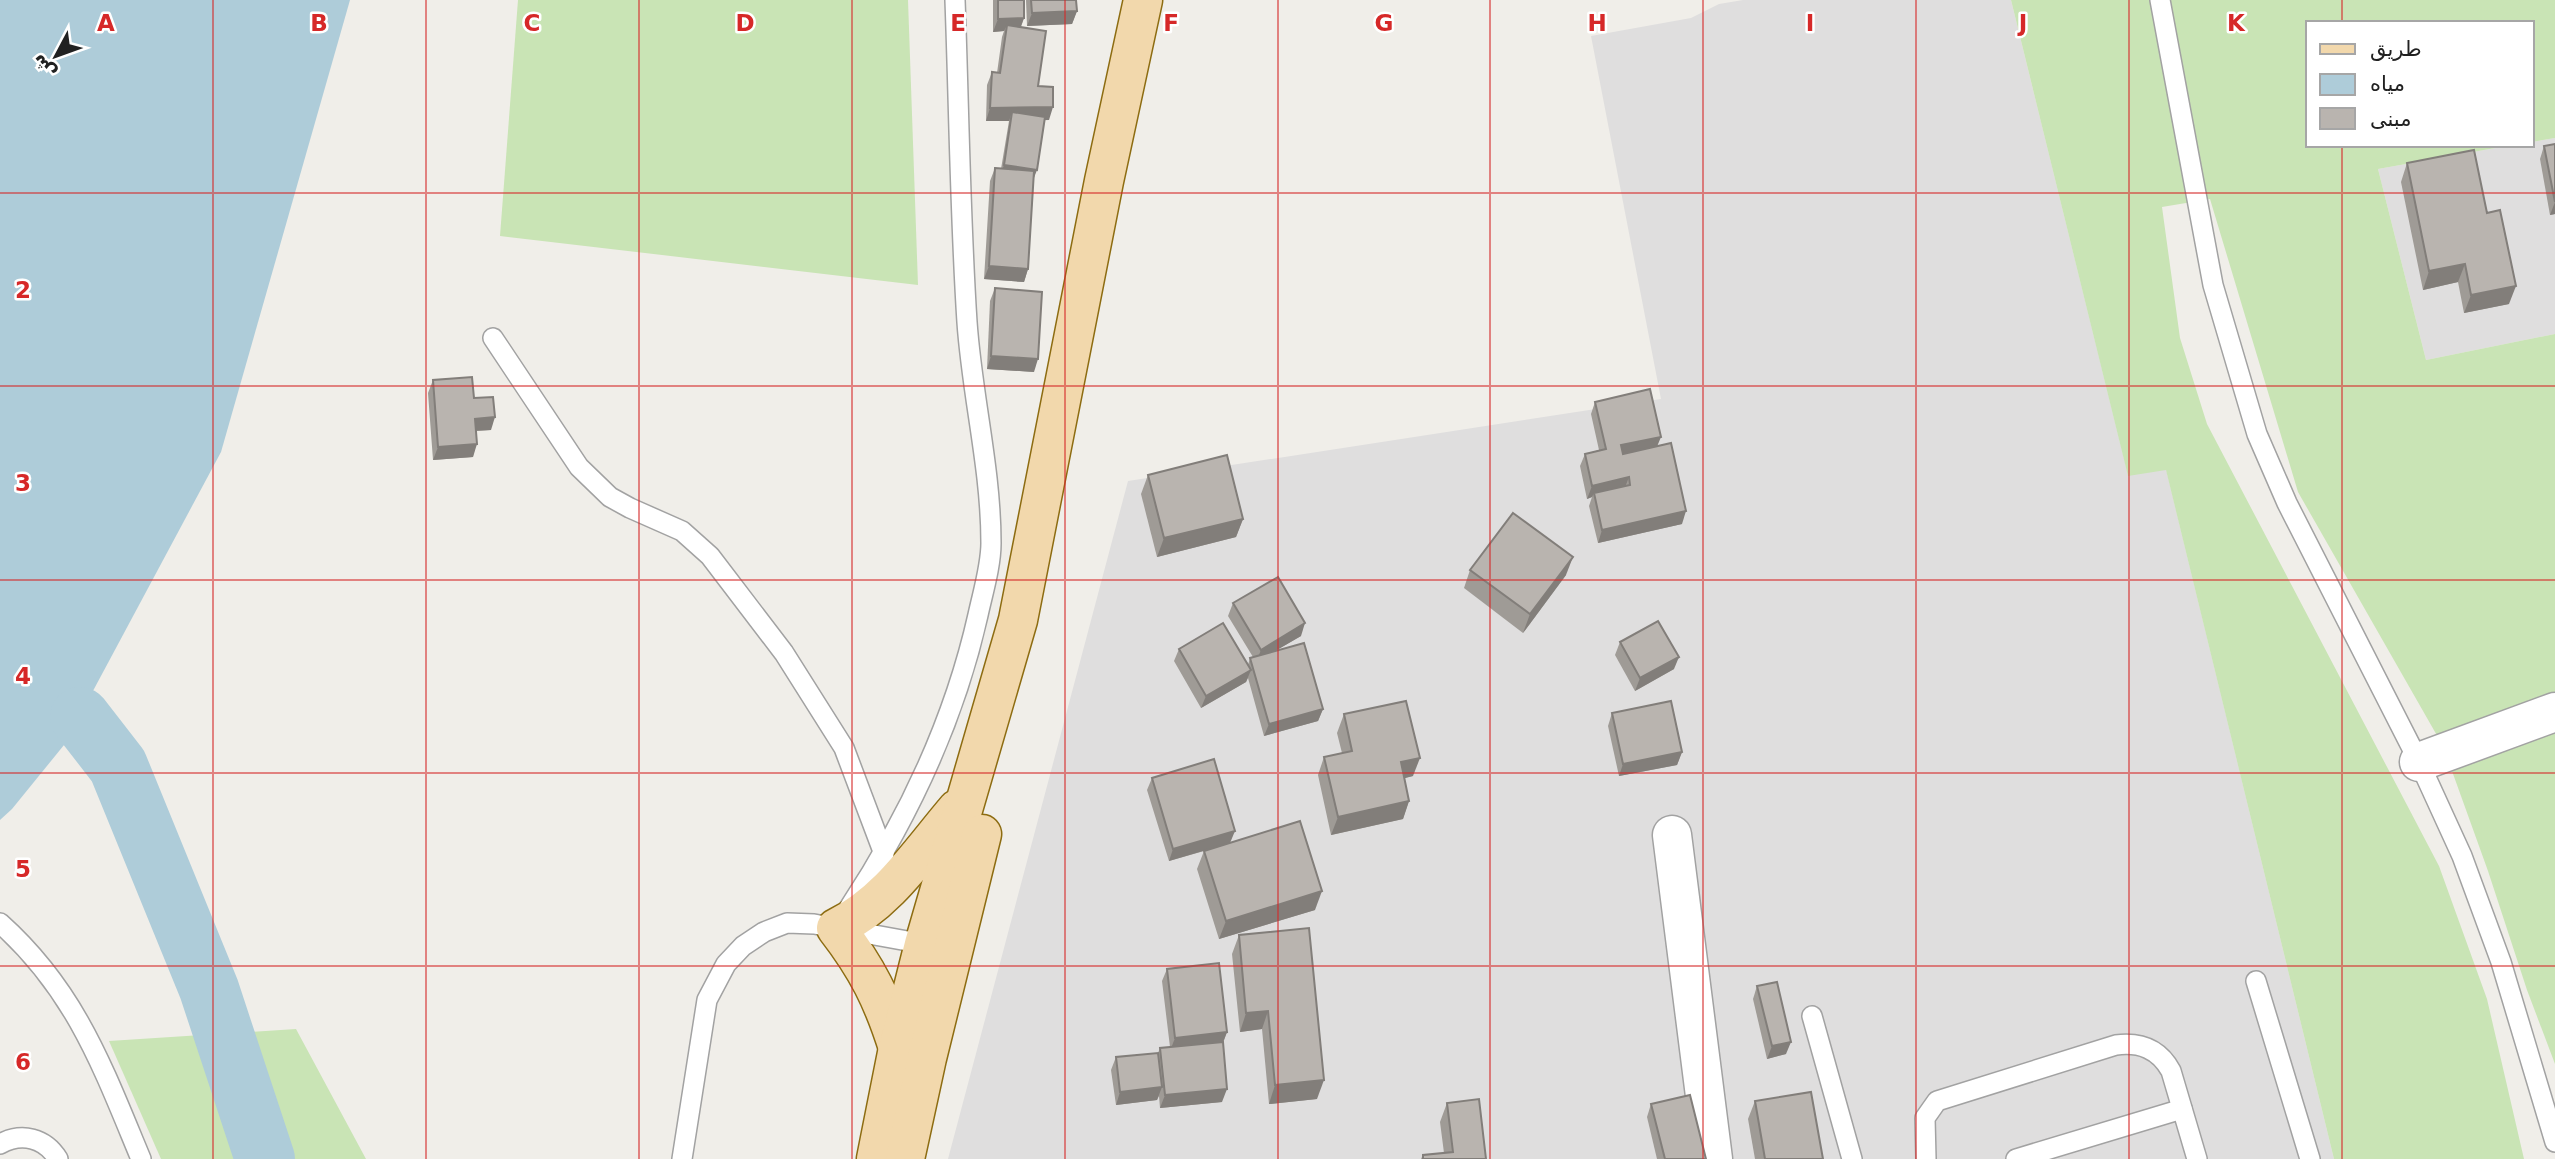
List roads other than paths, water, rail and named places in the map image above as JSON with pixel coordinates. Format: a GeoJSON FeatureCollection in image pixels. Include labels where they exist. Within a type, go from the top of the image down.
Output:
{"type":"FeatureCollection","features":[{"type":"Feature","properties":{"kind":"main road"},"geometry":{"type":"LineString","coordinates":[[876,1159],[898,1048],[924,944],[1018,620],[1101,195],[1143,0]]}},
{"type":"Feature","properties":{"kind":"main road"},"geometry":{"type":"LineString","coordinates":[[905,1159],[962,911],[1038,630],[1167,0]]}},
{"type":"Feature","properties":{"kind":"main road"},"geometry":{"type":"LineString","coordinates":[[898,1048],[870,977],[836,928],[853,920],[882,898],[967,796]]}},
{"type":"Feature","properties":{"kind":"street"},"geometry":{"type":"LineString","coordinates":[[2419,762],[2555,712]]}},
{"type":"Feature","properties":{"kind":"street"},"geometry":{"type":"LineString","coordinates":[[1672,835],[1713,1159]]}},
{"type":"Feature","properties":{"kind":"lane"},"geometry":{"type":"LineString","coordinates":[[836,928],[884,854],[926,774],[954,702],[975,629],[991,547],[990,498],[967,324],[956,0]]}},
{"type":"Feature","properties":{"kind":"lane"},"geometry":{"type":"LineString","coordinates":[[2160,0],[2213,285],[2257,434],[2287,503],[2419,762],[2462,856],[2501,962],[2555,1142]]}},
{"type":"Feature","properties":{"kind":"lane"},"geometry":{"type":"LineString","coordinates":[[492,338],[579,467],[594,483],[629,508],[682,531],[697,542],[753,612],[809,691],[845,748],[884,854]]}},
{"type":"Feature","properties":{"kind":"lane"},"geometry":{"type":"LineString","coordinates":[[0,923],[45,968],[72,1008],[95,1051],[141,1159]]}},
{"type":"Feature","properties":{"kind":"lane"},"geometry":{"type":"LineString","coordinates":[[682,1159],[702,1019],[711,990],[726,964],[743,946],[764,932],[787,923],[836,928],[924,944]]}},
{"type":"Feature","properties":{"kind":"lane"},"geometry":{"type":"LineString","coordinates":[[2256,981],[2310,1159]]}},
{"type":"Feature","properties":{"kind":"lane"},"geometry":{"type":"LineString","coordinates":[[1812,1016],[1852,1159]]}},
{"type":"Feature","properties":{"kind":"lane"},"geometry":{"type":"LineString","coordinates":[[1926,1159],[1925,1118],[1937,1101],[2128,1044],[2150,1049],[2166,1063],[2197,1159]]}},
{"type":"Feature","properties":{"kind":"lane"},"geometry":{"type":"LineString","coordinates":[[2016,1159],[2038,1156],[2182,1109]]}},
{"type":"Feature","properties":{"kind":"lane"},"geometry":{"type":"LineString","coordinates":[[0,1144],[8,1140],[31,1138],[53,1150],[58,1159]]}},
{"type":"Feature","properties":{"kind":"lane"},"geometry":{"type":"LineString","coordinates":[[1927,1139],[1941,1159]]}},
{"type":"Feature","properties":{"kind":"water"},"geometry":{"type":"Polygon","coordinates":[[[0,0],[350,0],[221,452],[64,745],[0,820],[0,0]]]}},
{"type":"Feature","properties":{"kind":"waterway"},"geometry":{"type":"LineString","coordinates":[[80,717],[118,766],[209,989],[265,1159]]}}]}
